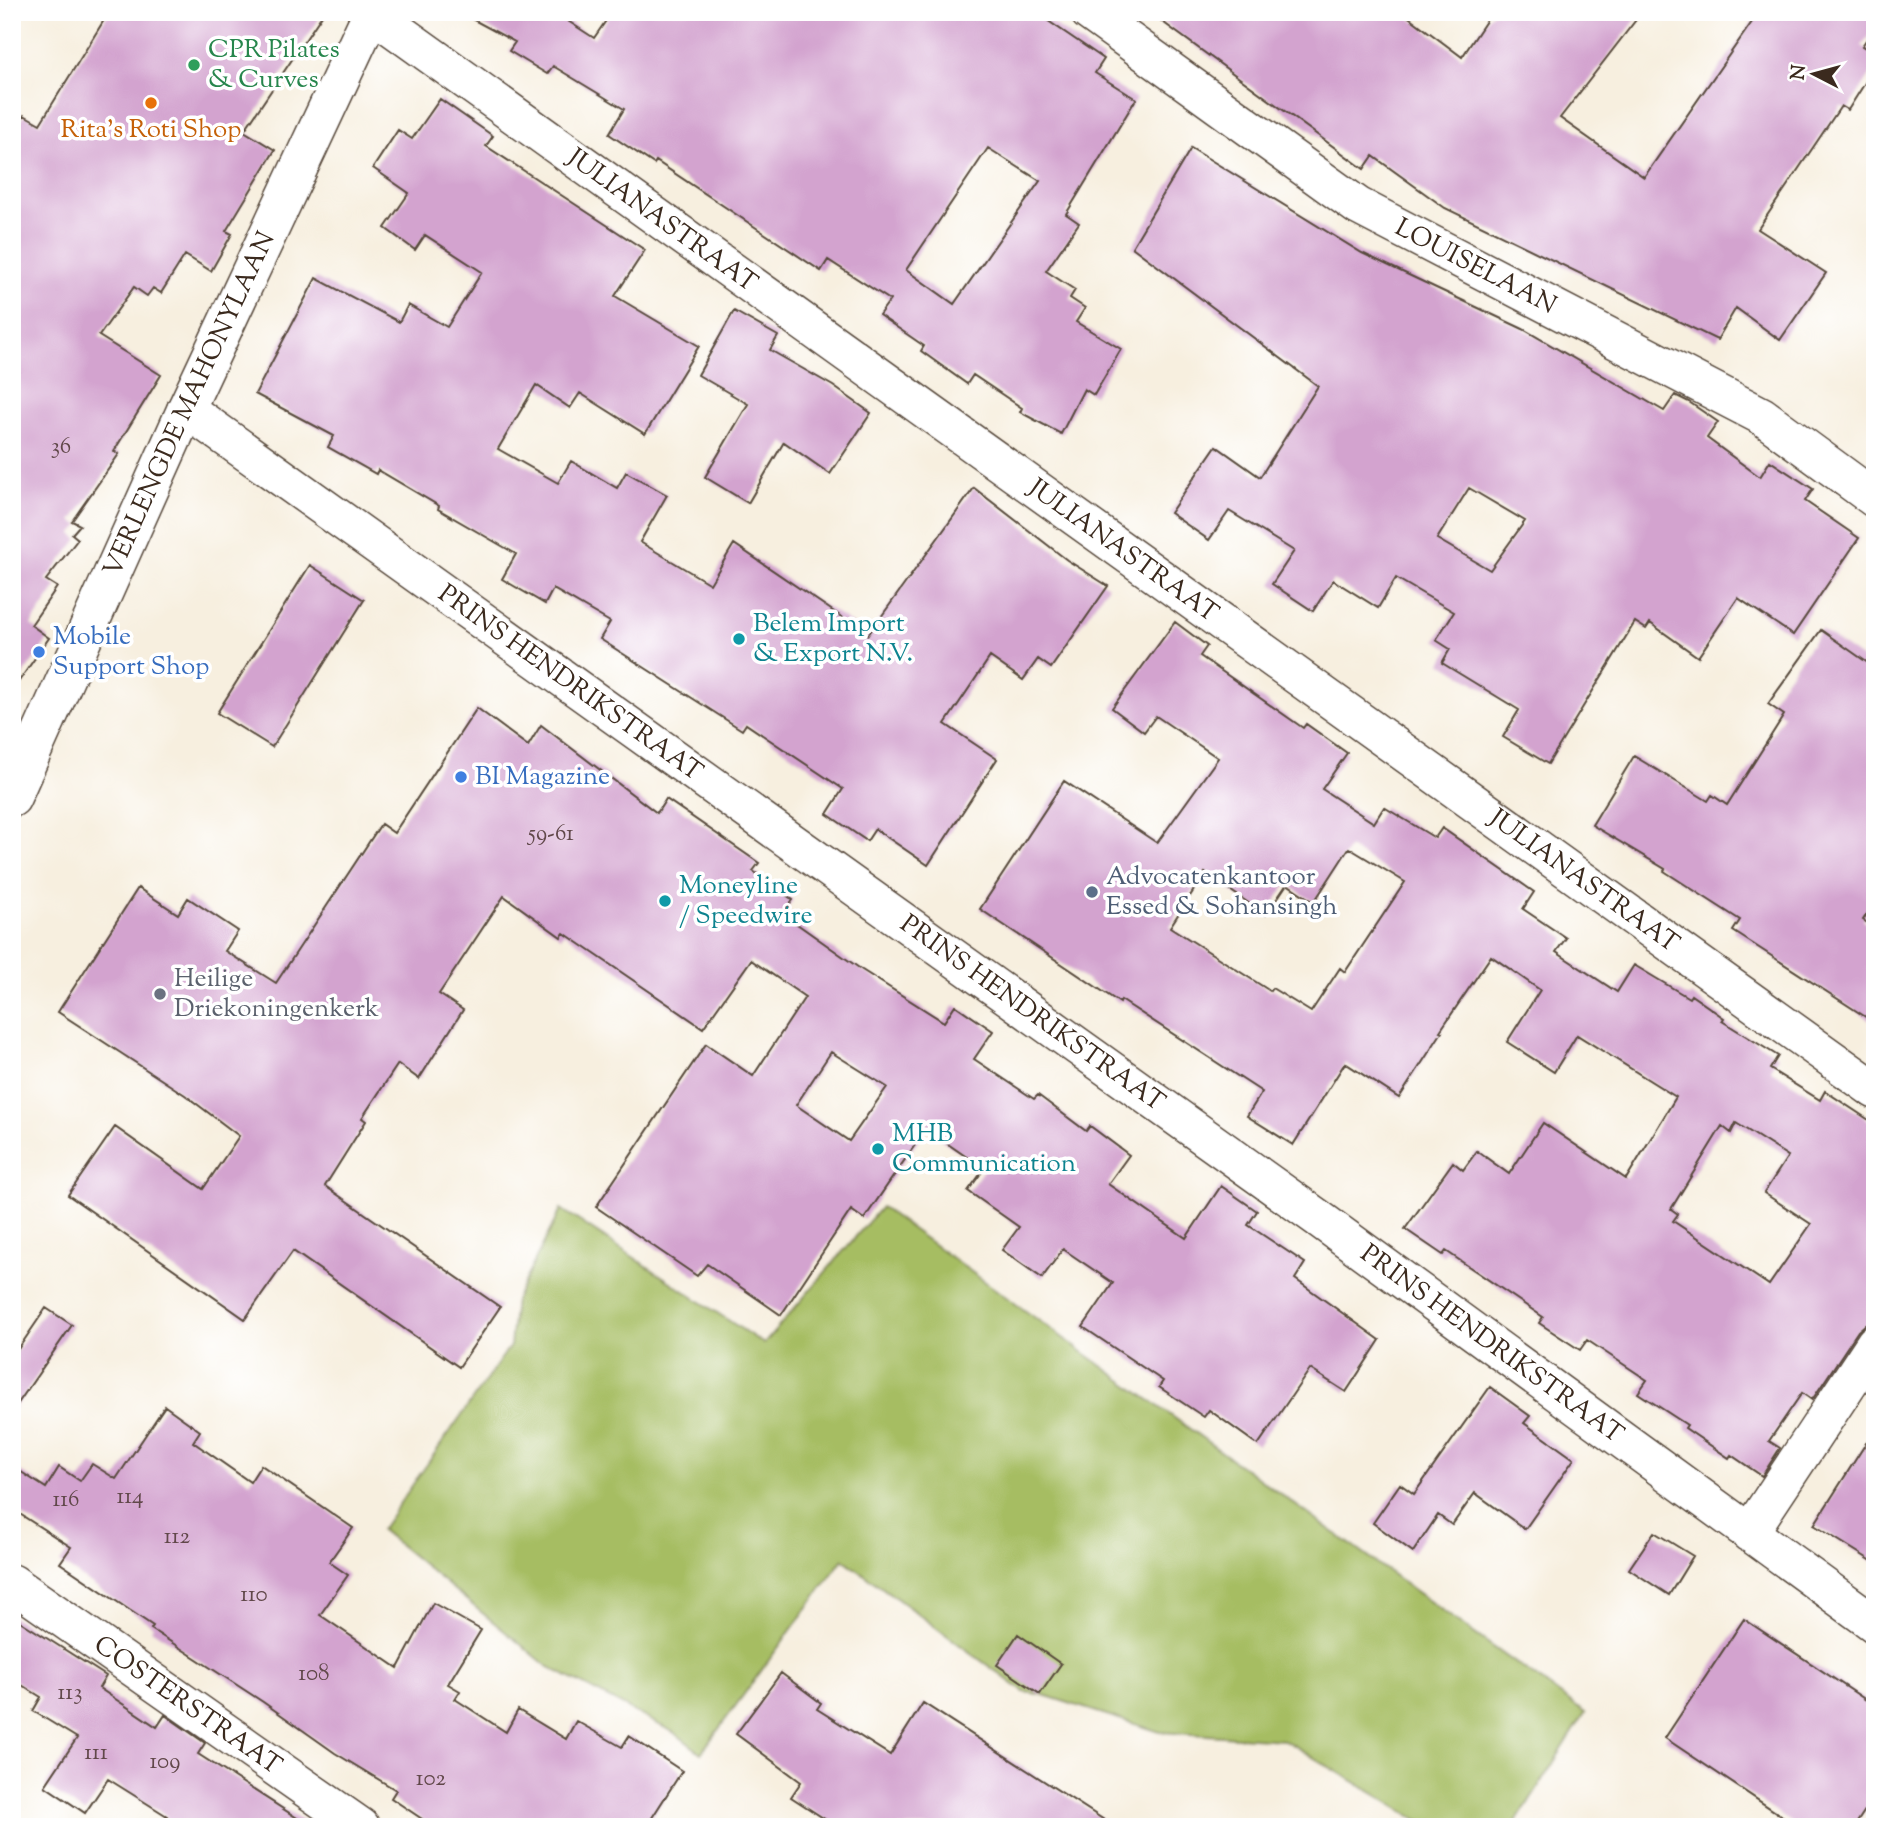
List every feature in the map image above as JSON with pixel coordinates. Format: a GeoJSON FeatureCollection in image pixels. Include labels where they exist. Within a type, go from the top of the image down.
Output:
{"type":"FeatureCollection","features":[{"type":"Feature","properties":{"kind":"street","name":"LOUISELAAN"},"geometry":{"type":"LineString","coordinates":[[1089,12],[1358,206],[1762,416],[1875,499]]}},
{"type":"Feature","properties":{"kind":"street","name":"VERLENGDE MAHONYLAAN"},"geometry":{"type":"LineString","coordinates":[[12,798],[186,409],[372,13]]}},
{"type":"Feature","properties":{"kind":"street","name":"JULIANASTRAAT"},"geometry":{"type":"LineString","coordinates":[[372,13],[1875,1090]]}},
{"type":"Feature","properties":{"kind":"street","name":"PRINS HENDRIKSTRAAT"},"geometry":{"type":"LineString","coordinates":[[186,409],[1318,1218],[1875,1624]]}},
{"type":"Feature","properties":{"kind":"street"},"geometry":{"type":"LineString","coordinates":[[1749,1533],[1875,1343]]}},
{"type":"Feature","properties":{"kind":"street","name":"COSTERSTRAAT"},"geometry":{"type":"LineString","coordinates":[[12,1583],[361,1827]]}},
{"type":"Feature","properties":{"kind":"green space"},"geometry":{"type":"Polygon","coordinates":[[[881,1207],[1585,1713],[1513,1827],[1430,1827],[1284,1740],[1160,1732],[1040,1694],[1024,1692],[843,1559],[701,1753],[675,1733],[547,1666],[381,1530],[510,1346],[515,1300],[561,1209],[764,1344],[881,1207]]]}},
{"type":"Feature","properties":{"kind":"building"},"geometry":{"type":"Polygon","coordinates":[[[109,12],[324,12],[244,131],[275,150],[226,231],[232,234],[211,271],[185,255],[161,293],[153,288],[147,296],[134,287],[99,336],[161,375],[114,451],[119,454],[72,521],[80,525],[72,534],[78,539],[46,580],[57,587],[31,625],[49,638],[12,691],[12,134],[24,115],[40,124],[109,12]]]}},
{"type":"Feature","properties":{"kind":"building"},"geometry":{"type":"Polygon","coordinates":[[[459,12],[554,12],[594,38],[612,12],[1035,12],[1104,59],[1095,73],[1136,99],[1066,214],[1079,223],[1046,271],[1075,290],[1070,298],[1085,308],[1076,322],[1121,349],[1094,395],[1084,389],[1061,434],[1020,412],[1022,408],[973,375],[967,384],[921,351],[924,346],[879,315],[890,300],[828,260],[821,271],[656,161],[654,164],[609,134],[624,109],[553,66],[547,74],[509,51],[515,42],[459,12]],[[988,148],[906,270],[954,304],[1040,181],[988,148]]]}},
{"type":"Feature","properties":{"kind":"building"},"geometry":{"type":"Polygon","coordinates":[[[1149,12],[1402,12],[1462,57],[1492,12],[1642,12],[1560,118],[1644,177],[1759,12],[1875,12],[1875,27],[1862,46],[1875,54],[1875,67],[1848,110],[1841,106],[1758,229],[1826,273],[1780,340],[1736,308],[1717,340],[1445,208],[1373,156],[1364,169],[1149,12]]]}},
{"type":"Feature","properties":{"kind":"building"},"geometry":{"type":"Polygon","coordinates":[[[440,99],[493,136],[486,146],[645,250],[615,296],[699,346],[645,434],[580,393],[570,408],[536,385],[498,449],[558,483],[571,461],[617,488],[626,472],[667,495],[640,542],[710,584],[734,544],[868,635],[974,488],[1067,560],[1108,586],[1051,668],[1038,659],[1023,680],[990,657],[945,724],[997,759],[928,865],[875,829],[867,841],[827,814],[843,789],[746,724],[742,730],[600,639],[610,622],[553,589],[545,604],[502,579],[516,554],[438,509],[439,506],[378,470],[376,474],[328,447],[334,436],[255,394],[316,278],[399,322],[408,305],[447,327],[482,272],[425,235],[415,250],[385,228],[409,193],[373,168],[398,130],[412,139],[440,99]]]}},
{"type":"Feature","properties":{"kind":"building"},"geometry":{"type":"Polygon","coordinates":[[[1191,148],[1362,253],[1523,329],[1664,411],[1675,395],[1689,402],[1718,422],[1707,438],[1760,477],[1770,461],[1813,489],[1805,501],[1859,538],[1793,635],[1738,598],[1698,657],[1650,623],[1646,629],[1635,622],[1548,764],[1503,737],[1519,710],[1442,663],[1450,649],[1436,640],[1454,612],[1396,578],[1378,608],[1333,580],[1313,611],[1272,584],[1294,551],[1229,511],[1209,540],[1170,513],[1216,446],[1260,477],[1318,386],[1132,247],[1191,148]],[[1469,488],[1437,539],[1490,570],[1525,521],[1469,488]]]}},
{"type":"Feature","properties":{"kind":"building"},"geometry":{"type":"Polygon","coordinates":[[[734,311],[778,336],[770,350],[833,386],[871,413],[830,474],[784,442],[748,503],[705,477],[748,404],[698,375],[734,311]]]}},
{"type":"Feature","properties":{"kind":"building"},"geometry":{"type":"Polygon","coordinates":[[[310,565],[364,600],[272,747],[217,713],[310,565]]]}},
{"type":"Feature","properties":{"kind":"building"},"geometry":{"type":"Polygon","coordinates":[[[1175,622],[1207,646],[1200,656],[1303,728],[1306,724],[1347,753],[1322,789],[1374,823],[1384,807],[1435,838],[1442,828],[1534,892],[1523,909],[1566,938],[1556,952],[1617,992],[1634,965],[1689,998],[1691,995],[1724,1018],[1722,1021],[1778,1056],[1770,1069],[1820,1100],[1825,1091],[1875,1124],[1875,1322],[1858,1331],[1812,1400],[1802,1393],[1769,1441],[1780,1448],[1762,1476],[1731,1455],[1729,1458],[1685,1428],[1687,1425],[1638,1393],[1647,1380],[1587,1340],[1580,1350],[1539,1323],[1543,1317],[1446,1251],[1443,1255],[1405,1229],[1453,1162],[1463,1170],[1477,1151],[1509,1174],[1543,1123],[1626,1179],[1676,1097],[1577,1035],[1554,1072],[1507,1042],[1540,990],[1491,956],[1399,1098],[1345,1063],[1293,1145],[1247,1116],[1262,1092],[1121,1000],[1120,1003],[980,909],[1064,781],[1157,843],[1218,758],[1156,716],[1144,732],[1112,708],[1175,622]],[[1349,848],[1314,902],[1287,884],[1266,915],[1205,873],[1170,927],[1270,991],[1272,988],[1311,1012],[1340,968],[1345,972],[1405,882],[1349,848]],[[1736,1123],[1731,1133],[1722,1126],[1671,1209],[1678,1214],[1673,1221],[1769,1285],[1811,1224],[1764,1193],[1788,1156],[1736,1123]]]}},
{"type":"Feature","properties":{"kind":"building"},"geometry":{"type":"Polygon","coordinates":[[[1821,630],[1875,668],[1875,902],[1863,920],[1875,928],[1875,1023],[1733,931],[1740,920],[1664,871],[1665,869],[1592,825],[1634,756],[1708,801],[1712,795],[1727,805],[1784,715],[1768,704],[1821,630]]]}},
{"type":"Feature","properties":{"kind":"building"},"geometry":{"type":"Polygon","coordinates":[[[477,708],[528,746],[541,725],[657,813],[666,799],[759,863],[753,871],[793,900],[783,914],[862,970],[944,1022],[955,1005],[993,1031],[974,1059],[1034,1099],[1038,1095],[1086,1131],[1090,1126],[1129,1155],[1108,1184],[1186,1238],[1221,1186],[1257,1211],[1248,1225],[1305,1263],[1295,1279],[1380,1340],[1346,1392],[1310,1369],[1258,1445],[1209,1410],[1204,1417],[1159,1387],[1163,1381],[1083,1327],[1113,1283],[1063,1249],[1042,1278],[1002,1250],[1019,1227],[968,1191],[984,1169],[926,1129],[864,1219],[851,1210],[781,1315],[707,1264],[697,1276],[596,1207],[706,1044],[753,1076],[805,997],[751,960],[703,1028],[564,933],[561,937],[504,896],[439,994],[463,1010],[419,1079],[398,1064],[362,1118],[366,1121],[325,1186],[500,1307],[459,1367],[293,1251],[245,1319],[68,1195],[115,1127],[203,1189],[239,1136],[185,1095],[58,1012],[138,888],[178,914],[188,898],[238,931],[225,951],[276,983],[381,824],[394,833],[477,708]],[[831,1052],[796,1105],[849,1141],[887,1087],[831,1052]]]}},
{"type":"Feature","properties":{"kind":"building"},"geometry":{"type":"Polygon","coordinates":[[[46,1308],[72,1325],[12,1412],[12,1358],[46,1308]]]}},
{"type":"Feature","properties":{"kind":"building"},"geometry":{"type":"Polygon","coordinates":[[[1490,1387],[1530,1416],[1524,1423],[1574,1459],[1525,1529],[1475,1493],[1452,1525],[1438,1515],[1413,1552],[1373,1523],[1400,1484],[1414,1494],[1490,1387]]]}},
{"type":"Feature","properties":{"kind":"building"},"geometry":{"type":"Polygon","coordinates":[[[165,1406],[200,1431],[193,1442],[250,1482],[261,1465],[353,1528],[329,1562],[348,1575],[320,1615],[398,1668],[433,1603],[481,1630],[448,1684],[460,1691],[455,1699],[506,1732],[518,1710],[566,1739],[576,1721],[622,1747],[629,1736],[682,1771],[646,1827],[434,1827],[391,1798],[396,1790],[335,1753],[151,1629],[153,1626],[60,1563],[71,1547],[12,1509],[12,1466],[46,1488],[59,1467],[80,1481],[92,1464],[116,1479],[165,1406]]]}},
{"type":"Feature","properties":{"kind":"building"},"geometry":{"type":"Polygon","coordinates":[[[1875,1429],[1875,1563],[1814,1525],[1875,1429]]]}},
{"type":"Feature","properties":{"kind":"building"},"geometry":{"type":"Polygon","coordinates":[[[1654,1532],[1693,1556],[1669,1595],[1629,1569],[1654,1532]]]}},
{"type":"Feature","properties":{"kind":"building"},"geometry":{"type":"Polygon","coordinates":[[[12,1616],[106,1676],[99,1688],[157,1727],[165,1715],[205,1743],[198,1754],[311,1827],[161,1827],[167,1816],[108,1779],[85,1813],[45,1786],[77,1738],[33,1711],[41,1697],[12,1679],[12,1616]]]}},
{"type":"Feature","properties":{"kind":"building"},"geometry":{"type":"Polygon","coordinates":[[[1744,1619],[1875,1706],[1875,1795],[1854,1827],[1798,1827],[1665,1738],[1744,1619]]]}},
{"type":"Feature","properties":{"kind":"building"},"geometry":{"type":"Polygon","coordinates":[[[1018,1634],[1061,1664],[1040,1694],[997,1665],[1018,1634]]]}},
{"type":"Feature","properties":{"kind":"building"},"geometry":{"type":"Polygon","coordinates":[[[781,1673],[821,1703],[817,1709],[890,1755],[923,1703],[1115,1827],[837,1827],[791,1797],[801,1782],[736,1734],[781,1673]]]}},
{"type":"Feature","properties":{"kind":"place","name":"CPR Pilates & Curves"},"geometry":{"type":"Point","coordinates":[194,65]}},
{"type":"Feature","properties":{"kind":"place","name":"Rita's Roti Shop"},"geometry":{"type":"Point","coordinates":[151,103]}},
{"type":"Feature","properties":{"kind":"place","name":"Belem Import & Export N.V."},"geometry":{"type":"Point","coordinates":[739,639]}},
{"type":"Feature","properties":{"kind":"place","name":"Mobile Support Shop"},"geometry":{"type":"Point","coordinates":[39,652]}},
{"type":"Feature","properties":{"kind":"place","name":"BI Magazine"},"geometry":{"type":"Point","coordinates":[461,777]}},
{"type":"Feature","properties":{"kind":"place","name":"Advocatenkantoor Essed & Sohansingh"},"geometry":{"type":"Point","coordinates":[1092,892]}},
{"type":"Feature","properties":{"kind":"place","name":"Moneyline / Speedwire"},"geometry":{"type":"Point","coordinates":[665,901]}},
{"type":"Feature","properties":{"kind":"place","name":"Heilige Driekoningenkerk"},"geometry":{"type":"Point","coordinates":[160,994]}},
{"type":"Feature","properties":{"kind":"place","name":"MHB Communication"},"geometry":{"type":"Point","coordinates":[878,1149]}}]}
